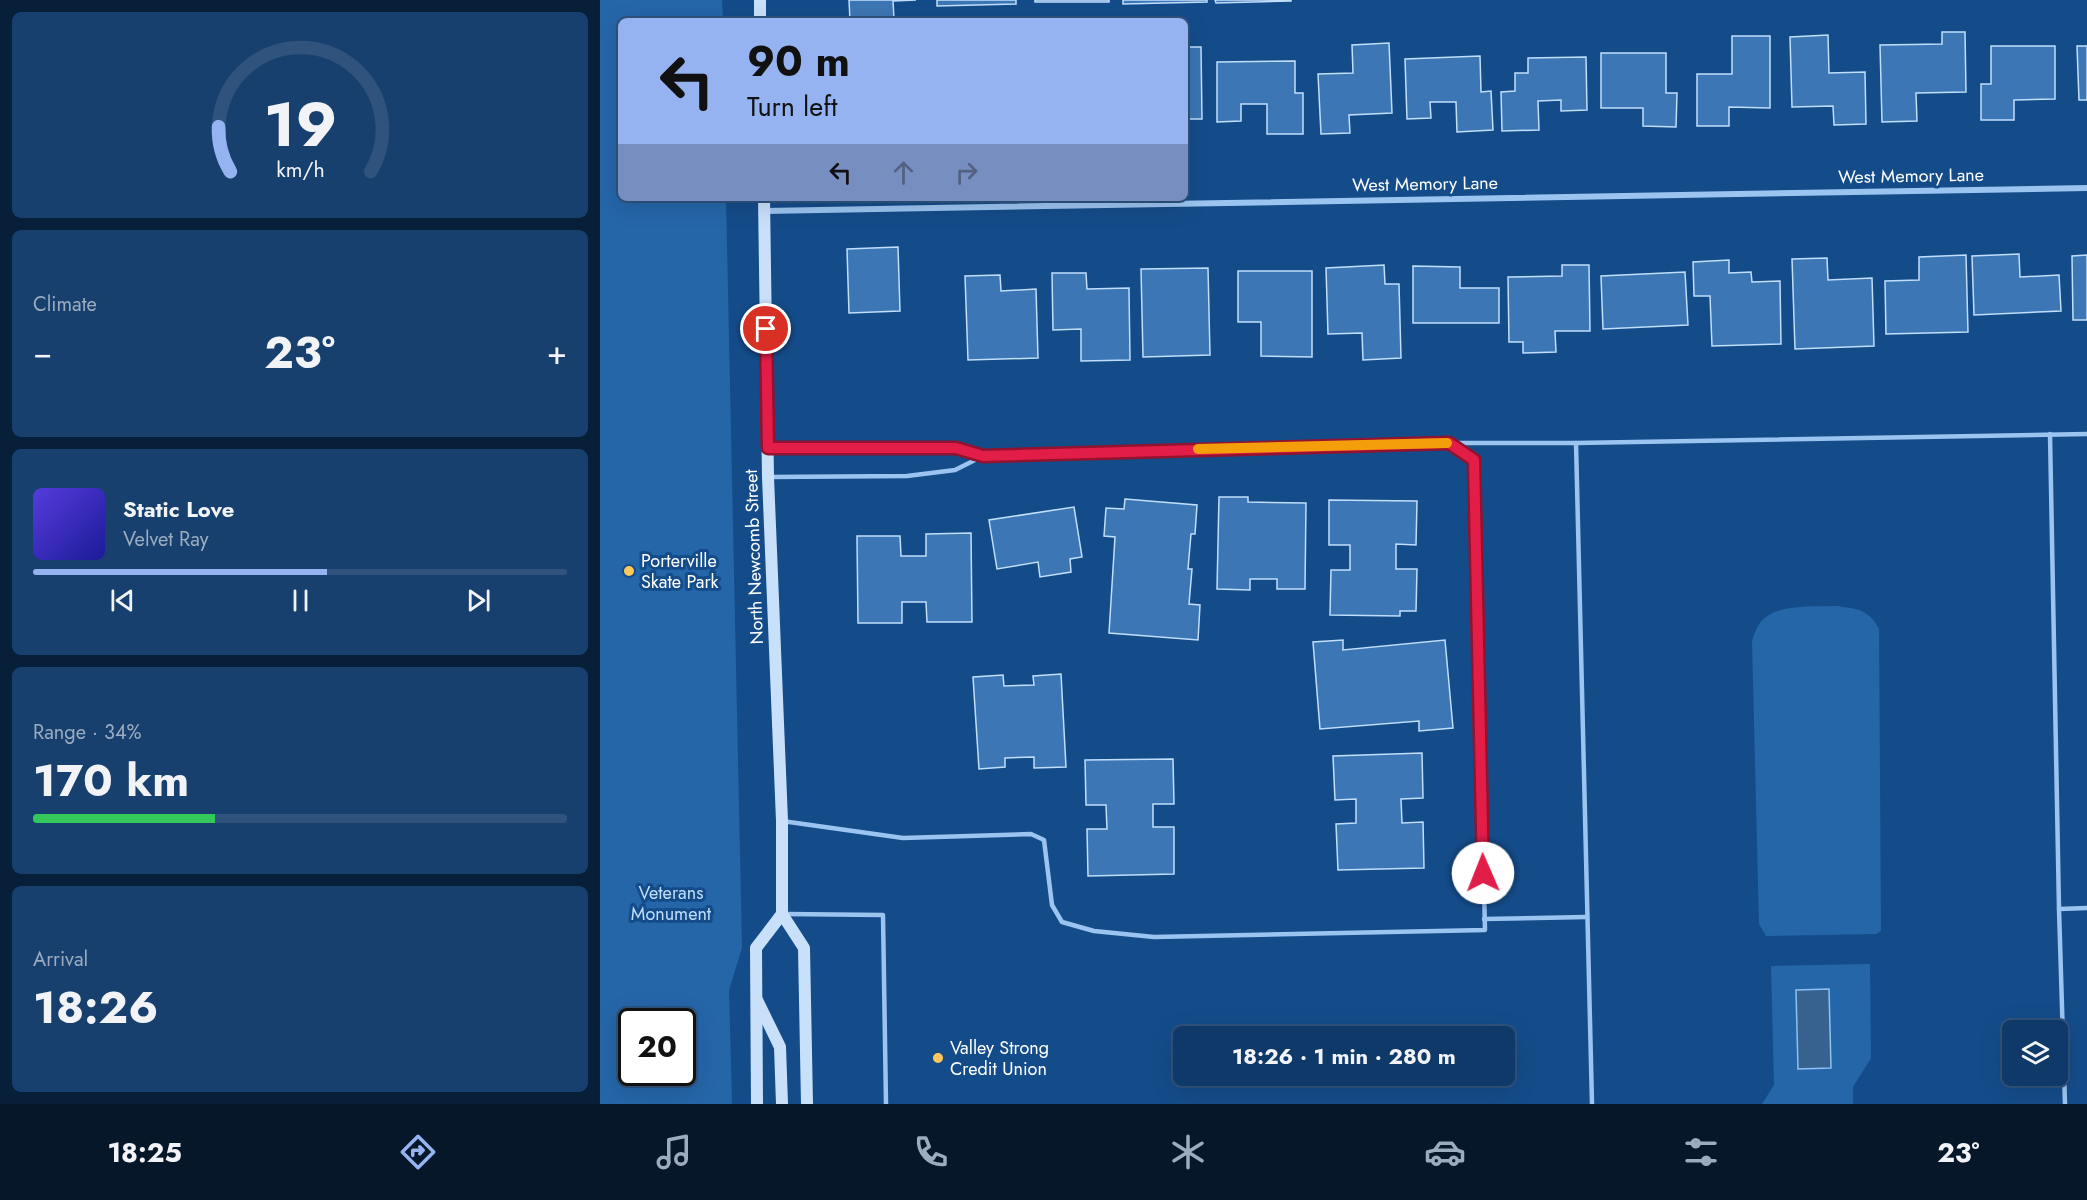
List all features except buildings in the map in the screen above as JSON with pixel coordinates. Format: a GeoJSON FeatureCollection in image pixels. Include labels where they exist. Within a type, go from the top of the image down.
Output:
{"type":"FeatureCollection","features":[{"type":"Feature","properties":{"kind":"main road"},"geometry":{"type":"LineString","coordinates":[[760,0],[760,18]]}},
{"type":"Feature","properties":{"kind":"main road","name":"North Newcomb Street"},"geometry":{"type":"LineString","coordinates":[[764,204],[768,477],[782,821],[782,914]]}},
{"type":"Feature","properties":{"kind":"main road"},"geometry":{"type":"LineString","coordinates":[[757,1104],[756,948],[782,914],[804,948],[807,1104]]}},
{"type":"Feature","properties":{"kind":"main road"},"geometry":{"type":"LineString","coordinates":[[756,996],[780,1047],[782,1104]]}},
{"type":"Feature","properties":{"kind":"street","name":"West Memory Lane"},"geometry":{"type":"LineString","coordinates":[[1188,199],[2087,188]]}},
{"type":"Feature","properties":{"kind":"street","name":"West Memory Lane"},"geometry":{"type":"LineString","coordinates":[[764,204],[1012,201]]}},
{"type":"Feature","properties":{"kind":"lane"},"geometry":{"type":"LineString","coordinates":[[2050,434],[2065,1104]]}},
{"type":"Feature","properties":{"kind":"lane"},"geometry":{"type":"LineString","coordinates":[[768,448],[956,448],[983,456],[1449,443],[2087,434]]}},
{"type":"Feature","properties":{"kind":"lane"},"geometry":{"type":"LineString","coordinates":[[782,821],[903,838],[1031,834],[1044,840],[1052,905],[1062,922],[1094,931],[1154,936],[1485,930],[1474,460],[1449,443]]}},
{"type":"Feature","properties":{"kind":"lane"},"geometry":{"type":"LineString","coordinates":[[1576,443],[1592,1104]]}},
{"type":"Feature","properties":{"kind":"lane"},"geometry":{"type":"LineString","coordinates":[[768,477],[906,476],[955,470],[983,456]]}},
{"type":"Feature","properties":{"kind":"lane"},"geometry":{"type":"LineString","coordinates":[[2059,909],[2087,908]]}},
{"type":"Feature","properties":{"kind":"lane"},"geometry":{"type":"LineString","coordinates":[[782,914],[883,915],[886,1104]]}},
{"type":"Feature","properties":{"kind":"lane"},"geometry":{"type":"LineString","coordinates":[[1484,919],[1586,917]]}},
{"type":"Feature","properties":{"kind":"green space","name":"Veterans Monument"},"geometry":{"type":"Polygon","coordinates":[[[600,0],[722,0],[723,18],[618,18],[618,201],[726,201],[742,948],[729,990],[732,1104],[600,1104],[600,0]]]}},
{"type":"Feature","properties":{"kind":"green space"},"geometry":{"type":"Polygon","coordinates":[[[1835,606],[1866,613],[1879,629],[1881,931],[1876,934],[1766,936],[1759,924],[1752,641],[1760,623],[1775,612],[1795,607],[1835,606]]]}},
{"type":"Feature","properties":{"kind":"green space"},"geometry":{"type":"Polygon","coordinates":[[[1870,964],[1871,1058],[1853,1087],[1853,1104],[1762,1104],[1774,1085],[1771,966],[1870,964]]]}},
{"type":"Feature","properties":{"kind":"shaded area"},"geometry":{"type":"Polygon","coordinates":[[[1829,989],[1831,1068],[1798,1069],[1796,990],[1829,989]]]}},
{"type":"Feature","properties":{"kind":"slow traffic"},"geometry":{"type":"LineString","coordinates":[[1198,449],[1447,443]]}},
{"type":"Feature","properties":{"kind":"place","name":"Porterville Skate Park"},"geometry":{"type":"Point","coordinates":[629,571]}},
{"type":"Feature","properties":{"kind":"place","name":"Valley Strong Credit Union"},"geometry":{"type":"Point","coordinates":[938,1058]}},
{"type":"Feature","properties":{"kind":"route"},"geometry":{"type":"LineString","coordinates":[[766,329],[768,448],[956,448],[983,456],[1449,443],[1474,460],[1483,873]]}}]}
